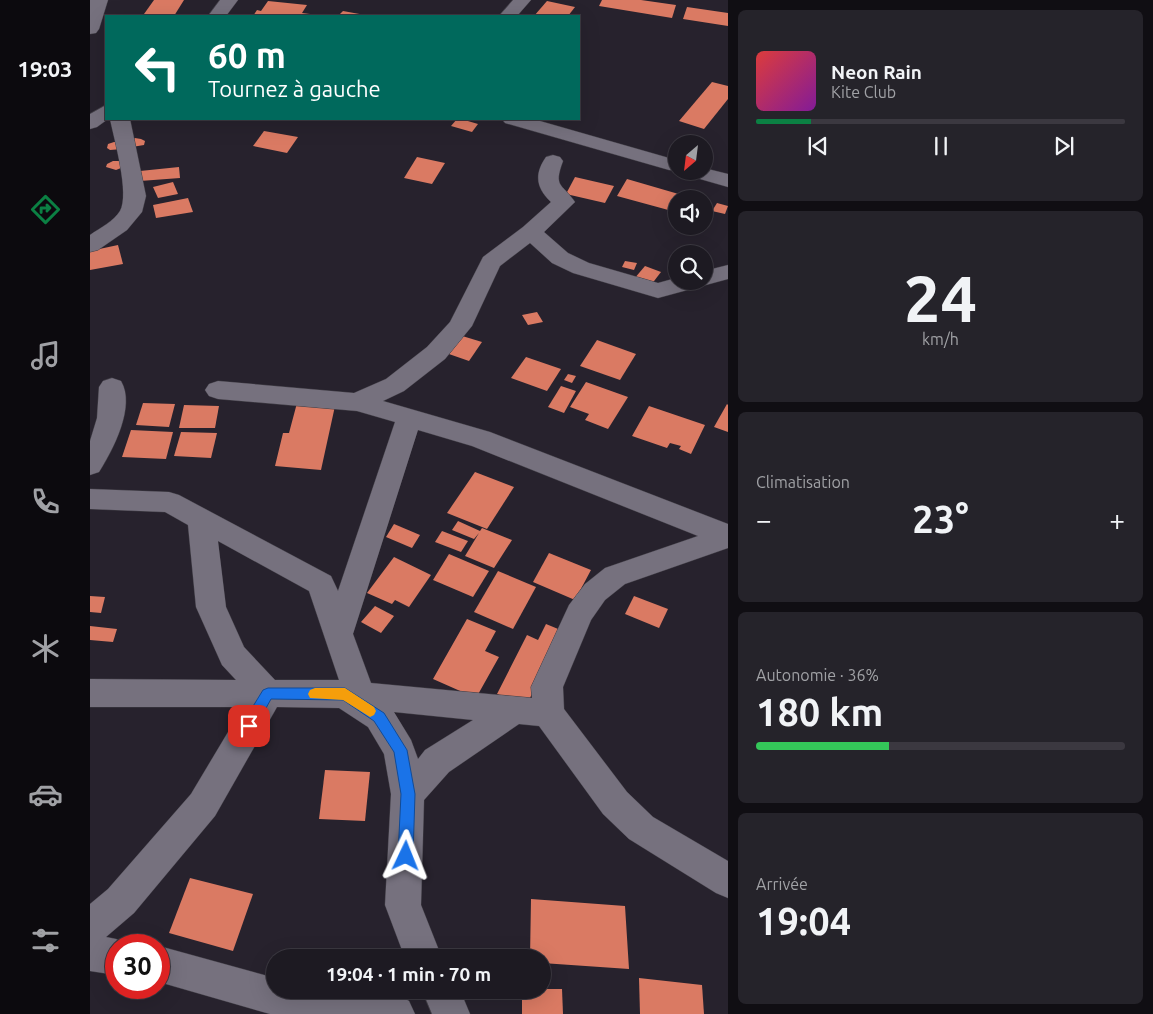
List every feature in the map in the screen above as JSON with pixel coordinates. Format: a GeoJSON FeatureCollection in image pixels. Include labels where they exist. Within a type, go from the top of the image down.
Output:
{"type":"FeatureCollection","features":[{"type":"Feature","properties":{"kind":"street"},"geometry":{"type":"LineString","coordinates":[[90,30],[100,0]]}},
{"type":"Feature","properties":{"kind":"street"},"geometry":{"type":"LineString","coordinates":[[218,15],[229,0]]}},
{"type":"Feature","properties":{"kind":"street"},"geometry":{"type":"LineString","coordinates":[[90,37],[105,37]]}},
{"type":"Feature","properties":{"kind":"street"},"geometry":{"type":"LineString","coordinates":[[90,123],[105,112]]}},
{"type":"Feature","properties":{"kind":"street"},"geometry":{"type":"LineString","coordinates":[[90,245],[125,219],[131,212],[136,196],[120,120]]}},
{"type":"Feature","properties":{"kind":"street"},"geometry":{"type":"LineString","coordinates":[[515,120],[668,164]]}},
{"type":"Feature","properties":{"kind":"street"},"geometry":{"type":"LineString","coordinates":[[357,402],[395,385],[436,353],[460,326],[491,262],[531,232],[564,202],[550,190],[548,174],[554,161]]}},
{"type":"Feature","properties":{"kind":"street"},"geometry":{"type":"LineString","coordinates":[[713,177],[728,182]]}},
{"type":"Feature","properties":{"kind":"street"},"geometry":{"type":"LineString","coordinates":[[531,232],[560,258],[580,268],[658,291],[668,288]]}},
{"type":"Feature","properties":{"kind":"street"},"geometry":{"type":"LineString","coordinates":[[713,276],[728,272]]}},
{"type":"Feature","properties":{"kind":"street"},"geometry":{"type":"LineString","coordinates":[[90,465],[101,447],[113,414],[112,387]]}},
{"type":"Feature","properties":{"kind":"street"},"geometry":{"type":"LineString","coordinates":[[218,390],[357,402],[481,439],[728,536]]}},
{"type":"Feature","properties":{"kind":"street"},"geometry":{"type":"LineString","coordinates":[[338,633],[409,418]]}},
{"type":"Feature","properties":{"kind":"street"},"geometry":{"type":"LineString","coordinates":[[90,499],[169,502],[322,584],[338,633],[353,695],[379,717],[400,750],[408,794],[404,905],[421,949]]}},
{"type":"Feature","properties":{"kind":"street"},"geometry":{"type":"LineString","coordinates":[[201,519],[211,607],[233,656],[268,694]]}},
{"type":"Feature","properties":{"kind":"street"},"geometry":{"type":"LineString","coordinates":[[728,536],[615,576],[595,592],[579,614],[547,687],[548,713],[615,802],[641,828],[728,881]]}},
{"type":"Feature","properties":{"kind":"street"},"geometry":{"type":"LineString","coordinates":[[90,692],[353,695],[548,713]]}},
{"type":"Feature","properties":{"kind":"street"},"geometry":{"type":"LineString","coordinates":[[90,927],[121,901],[203,806],[268,694]]}},
{"type":"Feature","properties":{"kind":"street"},"geometry":{"type":"LineString","coordinates":[[408,794],[437,761],[514,710]]}},
{"type":"Feature","properties":{"kind":"street"},"geometry":{"type":"LineString","coordinates":[[90,953],[105,955]]}},
{"type":"Feature","properties":{"kind":"street"},"geometry":{"type":"LineString","coordinates":[[170,967],[297,1003],[377,1004],[396,1014]]}},
{"type":"Feature","properties":{"kind":"street"},"geometry":{"type":"LineString","coordinates":[[445,999],[451,1014]]}},
{"type":"Feature","properties":{"kind":"building"},"geometry":{"type":"Polygon","coordinates":[[[154,0],[184,0],[175,15],[144,14],[154,0]]]}},
{"type":"Feature","properties":{"kind":"building"},"geometry":{"type":"Polygon","coordinates":[[[602,0],[641,0],[676,5],[672,18],[599,6],[602,0]]]}},
{"type":"Feature","properties":{"kind":"building"},"geometry":{"type":"Polygon","coordinates":[[[268,1],[307,5],[302,13],[310,14],[254,15],[257,10],[261,11],[268,1]]]}},
{"type":"Feature","properties":{"kind":"building"},"geometry":{"type":"Polygon","coordinates":[[[547,1],[575,7],[569,15],[535,15],[547,1]]]}},
{"type":"Feature","properties":{"kind":"building"},"geometry":{"type":"Polygon","coordinates":[[[687,7],[728,13],[728,26],[683,19],[687,7]]]}},
{"type":"Feature","properties":{"kind":"building"},"geometry":{"type":"Polygon","coordinates":[[[343,11],[365,15],[339,15],[343,11]]]}},
{"type":"Feature","properties":{"kind":"building"},"geometry":{"type":"Polygon","coordinates":[[[712,82],[728,86],[728,99],[704,129],[679,121],[712,82]]]}},
{"type":"Feature","properties":{"kind":"building"},"geometry":{"type":"Polygon","coordinates":[[[456,120],[478,124],[472,132],[451,126],[456,120]]]}},
{"type":"Feature","properties":{"kind":"building"},"geometry":{"type":"Polygon","coordinates":[[[264,131],[298,137],[287,153],[253,146],[264,131]]]}},
{"type":"Feature","properties":{"kind":"building"},"geometry":{"type":"Polygon","coordinates":[[[135,138],[145,141],[144,145],[132,147],[130,141],[135,138]]]}},
{"type":"Feature","properties":{"kind":"building"},"geometry":{"type":"Polygon","coordinates":[[[120,142],[122,149],[110,150],[107,148],[108,144],[120,142]]]}},
{"type":"Feature","properties":{"kind":"building"},"geometry":{"type":"Polygon","coordinates":[[[417,157],[445,163],[432,184],[404,178],[417,157]]]}},
{"type":"Feature","properties":{"kind":"building"},"geometry":{"type":"Polygon","coordinates":[[[119,161],[122,164],[121,168],[116,170],[106,167],[107,164],[119,161]]]}},
{"type":"Feature","properties":{"kind":"building"},"geometry":{"type":"Polygon","coordinates":[[[179,167],[180,178],[140,181],[140,171],[179,167]]]}},
{"type":"Feature","properties":{"kind":"building"},"geometry":{"type":"Polygon","coordinates":[[[575,177],[614,186],[605,203],[566,194],[575,177]]]}},
{"type":"Feature","properties":{"kind":"building"},"geometry":{"type":"Polygon","coordinates":[[[627,179],[668,191],[668,210],[617,196],[627,179]]]}},
{"type":"Feature","properties":{"kind":"building"},"geometry":{"type":"Polygon","coordinates":[[[173,182],[178,194],[158,198],[153,187],[173,182]]]}},
{"type":"Feature","properties":{"kind":"building"},"geometry":{"type":"Polygon","coordinates":[[[188,198],[193,212],[156,218],[153,205],[188,198]]]}},
{"type":"Feature","properties":{"kind":"building"},"geometry":{"type":"Polygon","coordinates":[[[717,203],[728,206],[725,214],[713,211],[717,203]]]}},
{"type":"Feature","properties":{"kind":"building"},"geometry":{"type":"Polygon","coordinates":[[[118,245],[123,264],[90,270],[90,251],[118,245]]]}},
{"type":"Feature","properties":{"kind":"building"},"geometry":{"type":"Polygon","coordinates":[[[625,261],[637,263],[634,270],[622,267],[625,261]]]}},
{"type":"Feature","properties":{"kind":"building"},"geometry":{"type":"Polygon","coordinates":[[[645,266],[661,272],[651,285],[634,279],[645,266]]]}},
{"type":"Feature","properties":{"kind":"building"},"geometry":{"type":"Polygon","coordinates":[[[537,312],[543,322],[528,325],[522,315],[537,312]]]}},
{"type":"Feature","properties":{"kind":"building"},"geometry":{"type":"Polygon","coordinates":[[[459,335],[482,342],[469,361],[446,353],[459,335]]]}},
{"type":"Feature","properties":{"kind":"building"},"geometry":{"type":"Polygon","coordinates":[[[597,340],[636,354],[620,380],[580,366],[597,340]]]}},
{"type":"Feature","properties":{"kind":"building"},"geometry":{"type":"Polygon","coordinates":[[[526,357],[561,369],[547,391],[511,378],[526,357]]]}},
{"type":"Feature","properties":{"kind":"building"},"geometry":{"type":"Polygon","coordinates":[[[568,374],[576,376],[572,383],[564,380],[568,374]]]}},
{"type":"Feature","properties":{"kind":"building"},"geometry":{"type":"Polygon","coordinates":[[[586,382],[628,397],[608,429],[585,420],[589,414],[570,407],[586,382]]]}},
{"type":"Feature","properties":{"kind":"building"},"geometry":{"type":"Polygon","coordinates":[[[561,386],[576,391],[564,413],[548,407],[561,386]]]}},
{"type":"Feature","properties":{"kind":"building"},"geometry":{"type":"Polygon","coordinates":[[[143,403],[175,404],[169,427],[136,425],[143,403]]]}},
{"type":"Feature","properties":{"kind":"building"},"geometry":{"type":"Polygon","coordinates":[[[297,403],[335,406],[321,470],[275,466],[283,433],[289,433],[297,403]]]}},
{"type":"Feature","properties":{"kind":"building"},"geometry":{"type":"Polygon","coordinates":[[[184,405],[219,406],[215,428],[179,428],[184,405]]]}},
{"type":"Feature","properties":{"kind":"building"},"geometry":{"type":"Polygon","coordinates":[[[728,405],[728,432],[714,427],[728,405]]]}},
{"type":"Feature","properties":{"kind":"building"},"geometry":{"type":"Polygon","coordinates":[[[649,406],[705,425],[691,454],[679,449],[681,446],[670,443],[667,448],[632,436],[649,406]]]}},
{"type":"Feature","properties":{"kind":"building"},"geometry":{"type":"Polygon","coordinates":[[[131,430],[173,432],[166,459],[122,457],[131,430]]]}},
{"type":"Feature","properties":{"kind":"building"},"geometry":{"type":"Polygon","coordinates":[[[181,432],[217,433],[211,458],[174,456],[181,432]]]}},
{"type":"Feature","properties":{"kind":"building"},"geometry":{"type":"Polygon","coordinates":[[[475,472],[514,487],[487,529],[447,513],[475,472]]]}},
{"type":"Feature","properties":{"kind":"building"},"geometry":{"type":"Polygon","coordinates":[[[458,521],[480,531],[482,528],[512,540],[494,568],[465,556],[479,533],[474,539],[452,530],[458,521]]]}},
{"type":"Feature","properties":{"kind":"building"},"geometry":{"type":"Polygon","coordinates":[[[394,524],[420,535],[412,548],[386,537],[394,524]]]}},
{"type":"Feature","properties":{"kind":"building"},"geometry":{"type":"Polygon","coordinates":[[[442,531],[468,541],[461,552],[435,542],[442,531]]]}},
{"type":"Feature","properties":{"kind":"building"},"geometry":{"type":"Polygon","coordinates":[[[549,553],[591,570],[575,600],[533,582],[549,553]]]}},
{"type":"Feature","properties":{"kind":"building"},"geometry":{"type":"Polygon","coordinates":[[[449,554],[489,571],[473,597],[433,580],[449,554]]]}},
{"type":"Feature","properties":{"kind":"building"},"geometry":{"type":"Polygon","coordinates":[[[394,557],[431,575],[409,607],[395,600],[392,604],[367,593],[394,557]]]}},
{"type":"Feature","properties":{"kind":"building"},"geometry":{"type":"Polygon","coordinates":[[[498,571],[536,587],[513,629],[474,612],[498,571]]]}},
{"type":"Feature","properties":{"kind":"building"},"geometry":{"type":"Polygon","coordinates":[[[90,596],[105,597],[101,613],[90,612],[90,596]]]}},
{"type":"Feature","properties":{"kind":"building"},"geometry":{"type":"Polygon","coordinates":[[[634,596],[668,609],[659,628],[625,614],[634,596]]]}},
{"type":"Feature","properties":{"kind":"building"},"geometry":{"type":"Polygon","coordinates":[[[375,606],[394,616],[381,633],[361,622],[375,606]]]}},
{"type":"Feature","properties":{"kind":"building"},"geometry":{"type":"Polygon","coordinates":[[[467,619],[496,631],[485,651],[499,657],[476,698],[433,679],[467,619]]]}},
{"type":"Feature","properties":{"kind":"building"},"geometry":{"type":"Polygon","coordinates":[[[546,624],[563,631],[526,706],[497,694],[527,635],[538,640],[546,624]]]}},
{"type":"Feature","properties":{"kind":"building"},"geometry":{"type":"Polygon","coordinates":[[[90,626],[117,629],[113,642],[90,640],[90,626]]]}},
{"type":"Feature","properties":{"kind":"building"},"geometry":{"type":"Polygon","coordinates":[[[325,770],[370,772],[365,821],[319,819],[325,770]]]}},
{"type":"Feature","properties":{"kind":"building"},"geometry":{"type":"Polygon","coordinates":[[[190,878],[253,894],[233,951],[169,933],[190,878]]]}},
{"type":"Feature","properties":{"kind":"building"},"geometry":{"type":"Polygon","coordinates":[[[531,899],[625,906],[629,969],[551,964],[551,949],[530,949],[531,899]]]}},
{"type":"Feature","properties":{"kind":"building"},"geometry":{"type":"Polygon","coordinates":[[[639,978],[702,985],[704,1014],[640,1014],[639,978]]]}},
{"type":"Feature","properties":{"kind":"building"},"geometry":{"type":"Polygon","coordinates":[[[551,989],[562,989],[563,1014],[522,1014],[522,999],[551,999],[551,989]]]}},
{"type":"Feature","properties":{"kind":"slow traffic"},"geometry":{"type":"LineString","coordinates":[[315,694],[345,694],[370,711]]}},
{"type":"Feature","properties":{"kind":"route"},"geometry":{"type":"LineString","coordinates":[[249,726],[268,694],[345,694],[379,717],[400,750],[408,794],[406,856]]}}]}
